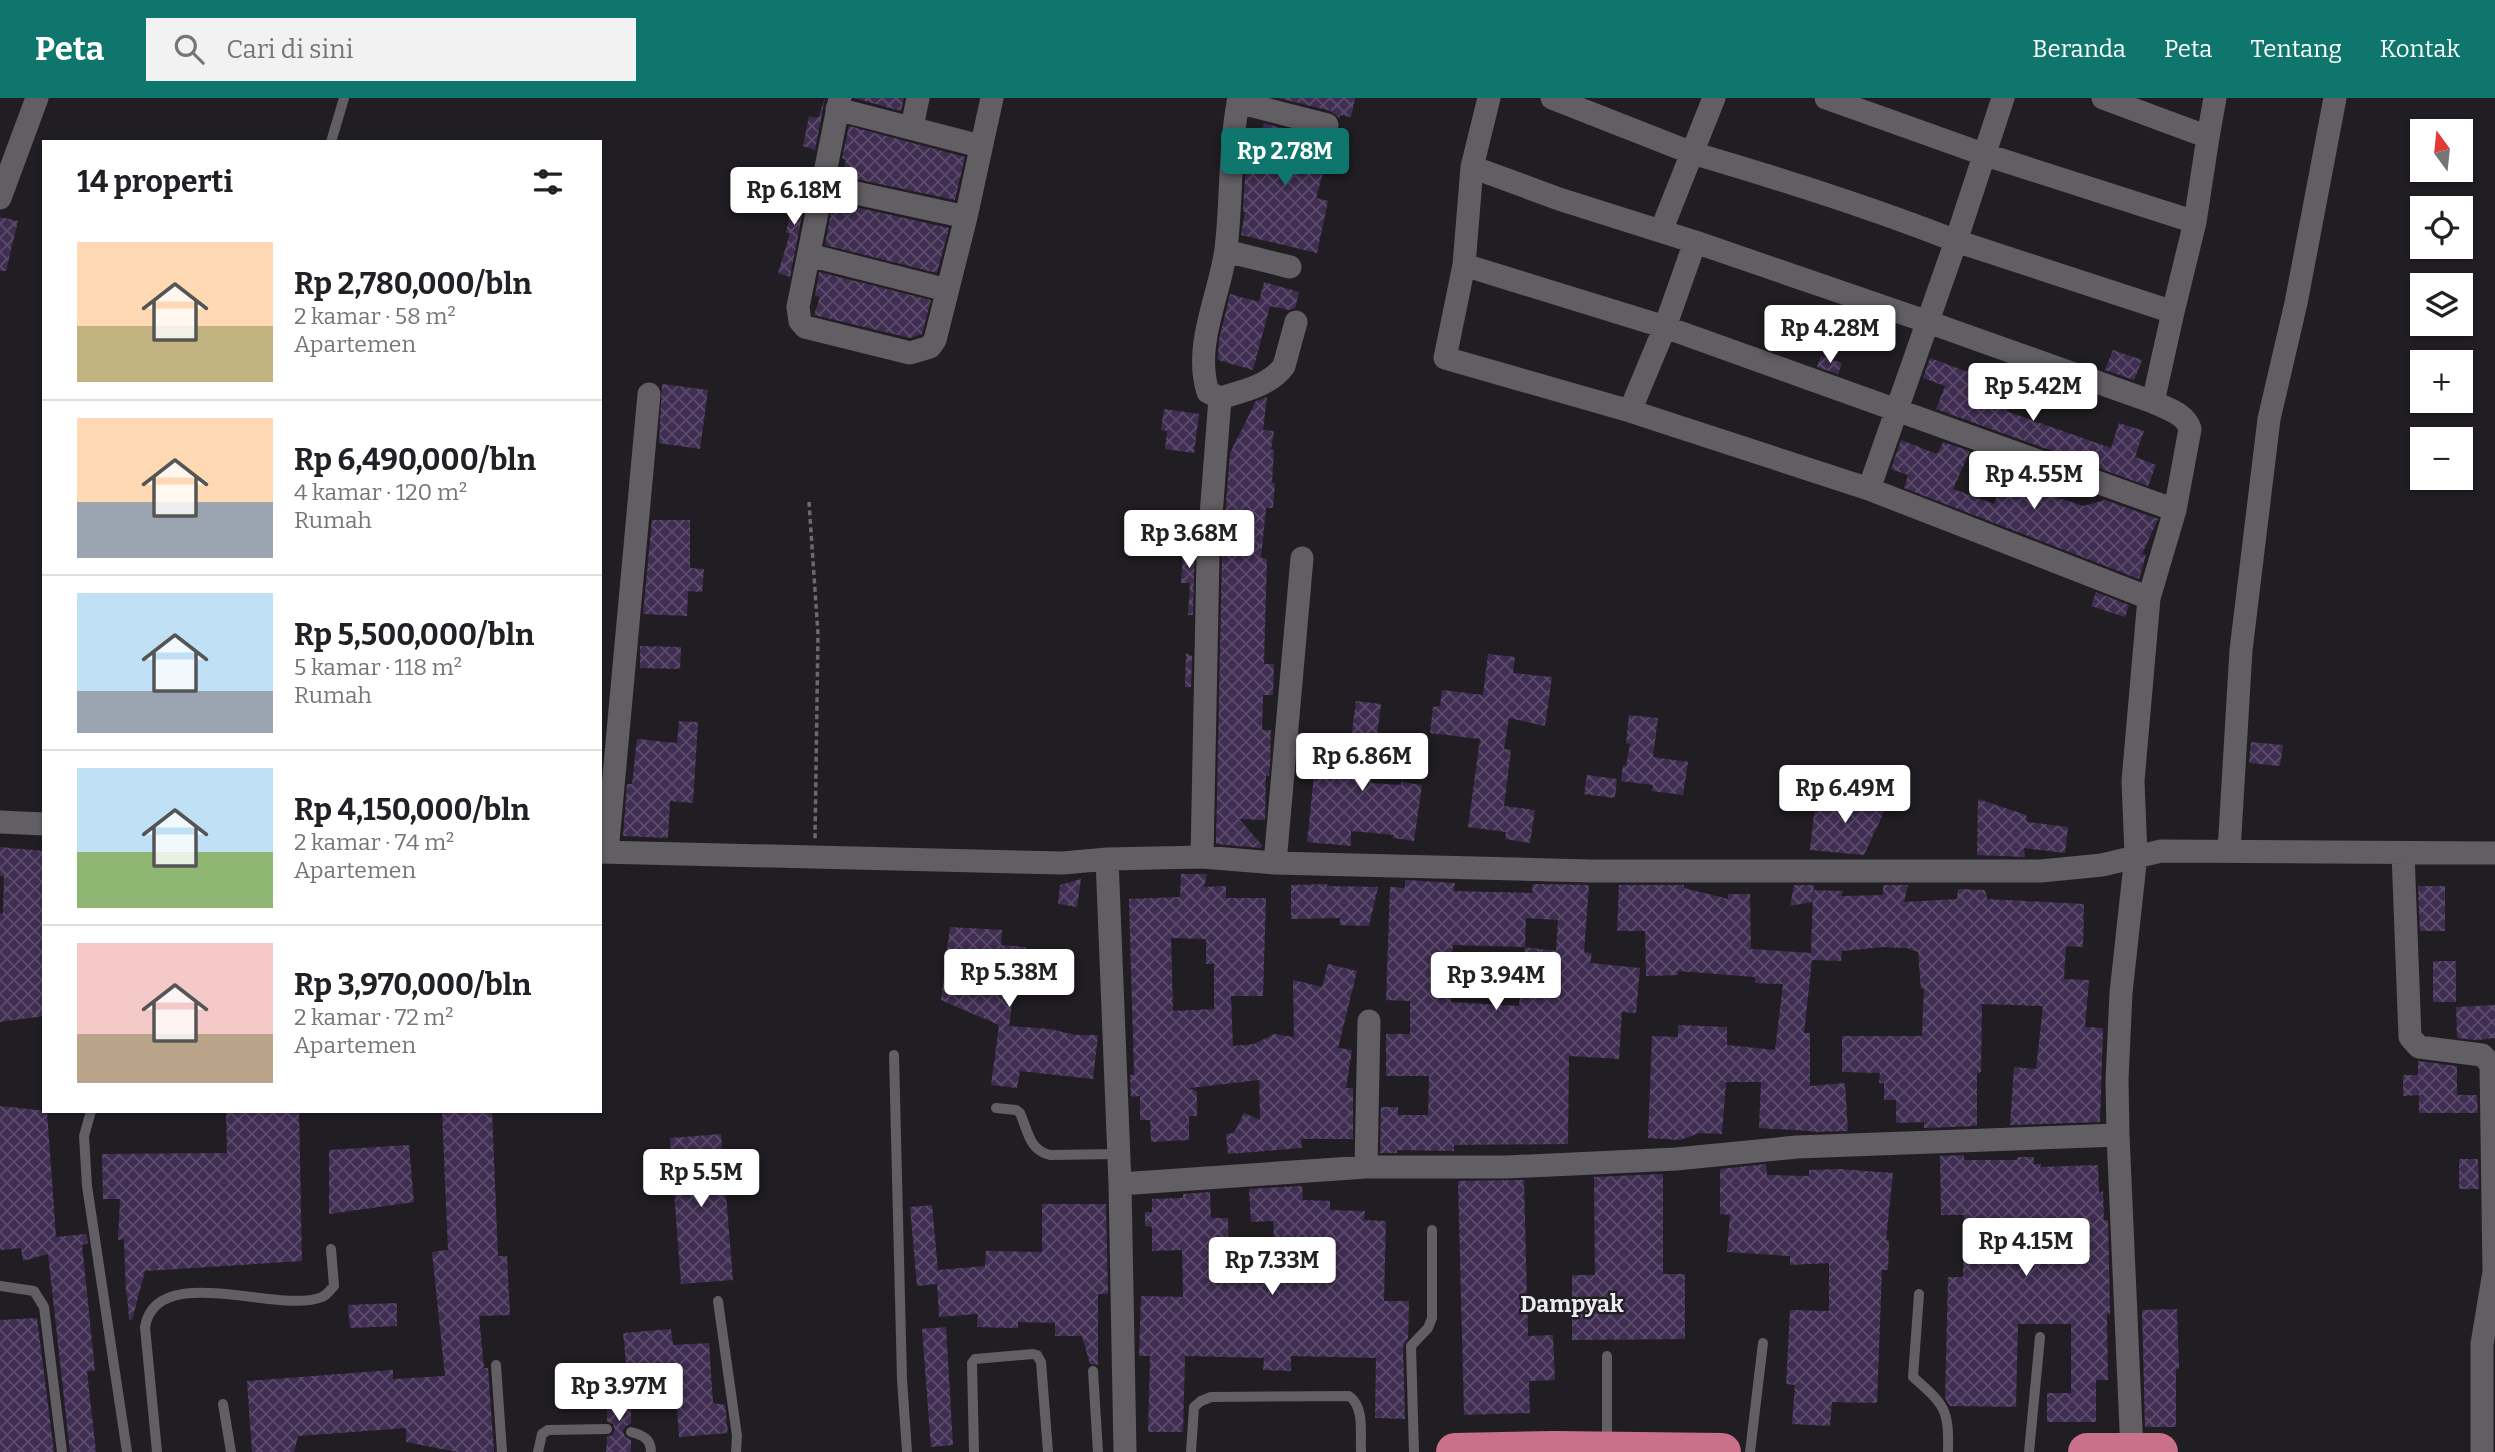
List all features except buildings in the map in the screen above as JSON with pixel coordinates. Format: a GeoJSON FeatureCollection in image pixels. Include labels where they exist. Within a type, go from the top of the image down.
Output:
{"type":"FeatureCollection","features":[{"type":"Feature","properties":{"kind":"highway"},"geometry":{"type":"LineString","coordinates":[[1455,1452],[1722,1452]]}},
{"type":"Feature","properties":{"kind":"highway"},"geometry":{"type":"LineString","coordinates":[[2087,1452],[2141,1452]]}},
{"type":"Feature","properties":{"kind":"street"},"geometry":{"type":"LineString","coordinates":[[0,198],[37,98]]}},
{"type":"Feature","properties":{"kind":"street"},"geometry":{"type":"LineString","coordinates":[[912,127],[918,98]]}},
{"type":"Feature","properties":{"kind":"street"},"geometry":{"type":"LineString","coordinates":[[979,146],[839,104],[797,307],[800,321],[805,327],[910,354],[930,347],[935,340],[966,217],[979,146],[992,98]]}},
{"type":"Feature","properties":{"kind":"street"},"geometry":{"type":"LineString","coordinates":[[1489,98],[1472,167],[1464,265],[1445,358],[1630,411],[1869,489],[2149,598]]}},
{"type":"Feature","properties":{"kind":"street"},"geometry":{"type":"LineString","coordinates":[[1552,98],[1692,153],[1906,221],[1956,242],[2174,312]]}},
{"type":"Feature","properties":{"kind":"street"},"geometry":{"type":"LineString","coordinates":[[1661,232],[1714,98]]}},
{"type":"Feature","properties":{"kind":"street"},"geometry":{"type":"LineString","coordinates":[[1826,98],[1983,154],[2195,222]]}},
{"type":"Feature","properties":{"kind":"street"},"geometry":{"type":"LineString","coordinates":[[1869,489],[1956,242],[2003,98]]}},
{"type":"Feature","properties":{"kind":"street"},"geometry":{"type":"LineString","coordinates":[[2103,98],[2208,137]]}},
{"type":"Feature","properties":{"kind":"street"},"geometry":{"type":"LineString","coordinates":[[2153,402],[2195,222],[2215,98]]}},
{"type":"Feature","properties":{"kind":"street"},"geometry":{"type":"LineString","coordinates":[[2229,850],[2241,650],[2269,419],[2301,278],[2335,98]]}},
{"type":"Feature","properties":{"kind":"street"},"geometry":{"type":"LineString","coordinates":[[1296,322],[1284,366],[1267,382],[1220,398],[1208,392],[1204,372],[1207,334],[1226,251],[1238,100],[1327,125]]}},
{"type":"Feature","properties":{"kind":"street"},"geometry":{"type":"LineString","coordinates":[[1472,167],[1559,199],[1695,242],[1928,322],[2153,402],[2183,416],[2190,429],[2175,510],[2149,598],[2133,781],[2136,855],[2121,993],[2117,1080],[2118,1135],[2141,1452]]}},
{"type":"Feature","properties":{"kind":"street"},"geometry":{"type":"LineString","coordinates":[[824,186],[966,217]]}},
{"type":"Feature","properties":{"kind":"street"},"geometry":{"type":"LineString","coordinates":[[1630,411],[1665,327],[1695,242]]}},
{"type":"Feature","properties":{"kind":"street"},"geometry":{"type":"LineString","coordinates":[[1226,251],[1290,267]]}},
{"type":"Feature","properties":{"kind":"street"},"geometry":{"type":"LineString","coordinates":[[809,255],[947,290]]}},
{"type":"Feature","properties":{"kind":"street"},"geometry":{"type":"LineString","coordinates":[[1464,265],[1665,327],[2175,510]]}},
{"type":"Feature","properties":{"kind":"street"},"geometry":{"type":"LineString","coordinates":[[649,394],[604,852],[1063,863],[1202,857],[1275,863],[1591,871],[2041,872],[2102,864],[2161,851],[2495,853]]}},
{"type":"Feature","properties":{"kind":"street"},"geometry":{"type":"LineString","coordinates":[[1202,857],[1208,555],[1220,398]]}},
{"type":"Feature","properties":{"kind":"street"},"geometry":{"type":"LineString","coordinates":[[1275,863],[1302,558]]}},
{"type":"Feature","properties":{"kind":"street"},"geometry":{"type":"LineString","coordinates":[[0,822],[42,824]]}},
{"type":"Feature","properties":{"kind":"street"},"geometry":{"type":"LineString","coordinates":[[2403,853],[2410,1037],[2418,1048],[2482,1055],[2491,1064],[2494,1272],[2482,1344],[2482,1452]]}},
{"type":"Feature","properties":{"kind":"street"},"geometry":{"type":"LineString","coordinates":[[1107,859],[1120,1184],[1125,1452]]}},
{"type":"Feature","properties":{"kind":"street"},"geometry":{"type":"LineString","coordinates":[[1366,1167],[1369,1021]]}},
{"type":"Feature","properties":{"kind":"street"},"geometry":{"type":"LineString","coordinates":[[1120,1184],[1366,1167],[1506,1167],[1676,1159],[1797,1147],[2118,1135]]}},
{"type":"Feature","properties":{"kind":"lane"},"geometry":{"type":"LineString","coordinates":[[332,140],[344,98]]}},
{"type":"Feature","properties":{"kind":"lane"},"geometry":{"type":"LineString","coordinates":[[894,1055],[902,1379],[907,1452]]}},
{"type":"Feature","properties":{"kind":"lane"},"geometry":{"type":"LineString","coordinates":[[996,1108],[1016,1110],[1020,1113],[1034,1147],[1040,1153],[1118,1154]]}},
{"type":"Feature","properties":{"kind":"lane"},"geometry":{"type":"LineString","coordinates":[[90,1113],[84,1136],[87,1186],[127,1452]]}},
{"type":"Feature","properties":{"kind":"lane"},"geometry":{"type":"LineString","coordinates":[[1414,1452],[1411,1346],[1428,1328],[1432,1318],[1432,1230]]}},
{"type":"Feature","properties":{"kind":"lane"},"geometry":{"type":"LineString","coordinates":[[157,1452],[145,1327],[147,1314],[161,1301],[187,1292],[303,1301],[325,1296],[334,1286],[331,1249]]}},
{"type":"Feature","properties":{"kind":"lane"},"geometry":{"type":"LineString","coordinates":[[0,1286],[34,1292],[44,1307],[61,1452]]}},
{"type":"Feature","properties":{"kind":"lane"},"geometry":{"type":"LineString","coordinates":[[1919,1294],[1913,1377],[1932,1391],[1945,1412],[1948,1421],[1948,1452]]}},
{"type":"Feature","properties":{"kind":"lane"},"geometry":{"type":"LineString","coordinates":[[718,1301],[737,1436],[736,1452]]}},
{"type":"Feature","properties":{"kind":"lane"},"geometry":{"type":"LineString","coordinates":[[2029,1452],[2040,1337]]}},
{"type":"Feature","properties":{"kind":"lane"},"geometry":{"type":"LineString","coordinates":[[1750,1452],[1763,1343]]}},
{"type":"Feature","properties":{"kind":"lane"},"geometry":{"type":"LineString","coordinates":[[974,1452],[972,1363],[975,1359],[1033,1354],[1037,1355],[1041,1362],[1048,1452]]}},
{"type":"Feature","properties":{"kind":"lane"},"geometry":{"type":"LineString","coordinates":[[1607,1356],[1607,1451]]}},
{"type":"Feature","properties":{"kind":"lane"},"geometry":{"type":"LineString","coordinates":[[496,1365],[502,1452]]}},
{"type":"Feature","properties":{"kind":"lane"},"geometry":{"type":"LineString","coordinates":[[1093,1371],[1098,1452]]}},
{"type":"Feature","properties":{"kind":"lane"},"geometry":{"type":"LineString","coordinates":[[1191,1452],[1194,1407],[1201,1401],[1211,1398],[1335,1396],[1349,1396],[1355,1401],[1359,1410],[1361,1452]]}},
{"type":"Feature","properties":{"kind":"lane"},"geometry":{"type":"LineString","coordinates":[[223,1404],[231,1452]]}},
{"type":"Feature","properties":{"kind":"lane"},"geometry":{"type":"LineString","coordinates":[[538,1452],[542,1434],[548,1430],[607,1429]]}},
{"type":"Feature","properties":{"kind":"lane"},"geometry":{"type":"LineString","coordinates":[[631,1432],[646,1438],[651,1452]]}},
{"type":"Feature","properties":{"kind":"path"},"geometry":{"type":"LineString","coordinates":[[809,502],[818,634],[814,858]]}},
{"type":"Feature","properties":{"kind":"district","name":"Dampyak"},"geometry":{"type":"Point","coordinates":[1572,1304]}}]}
